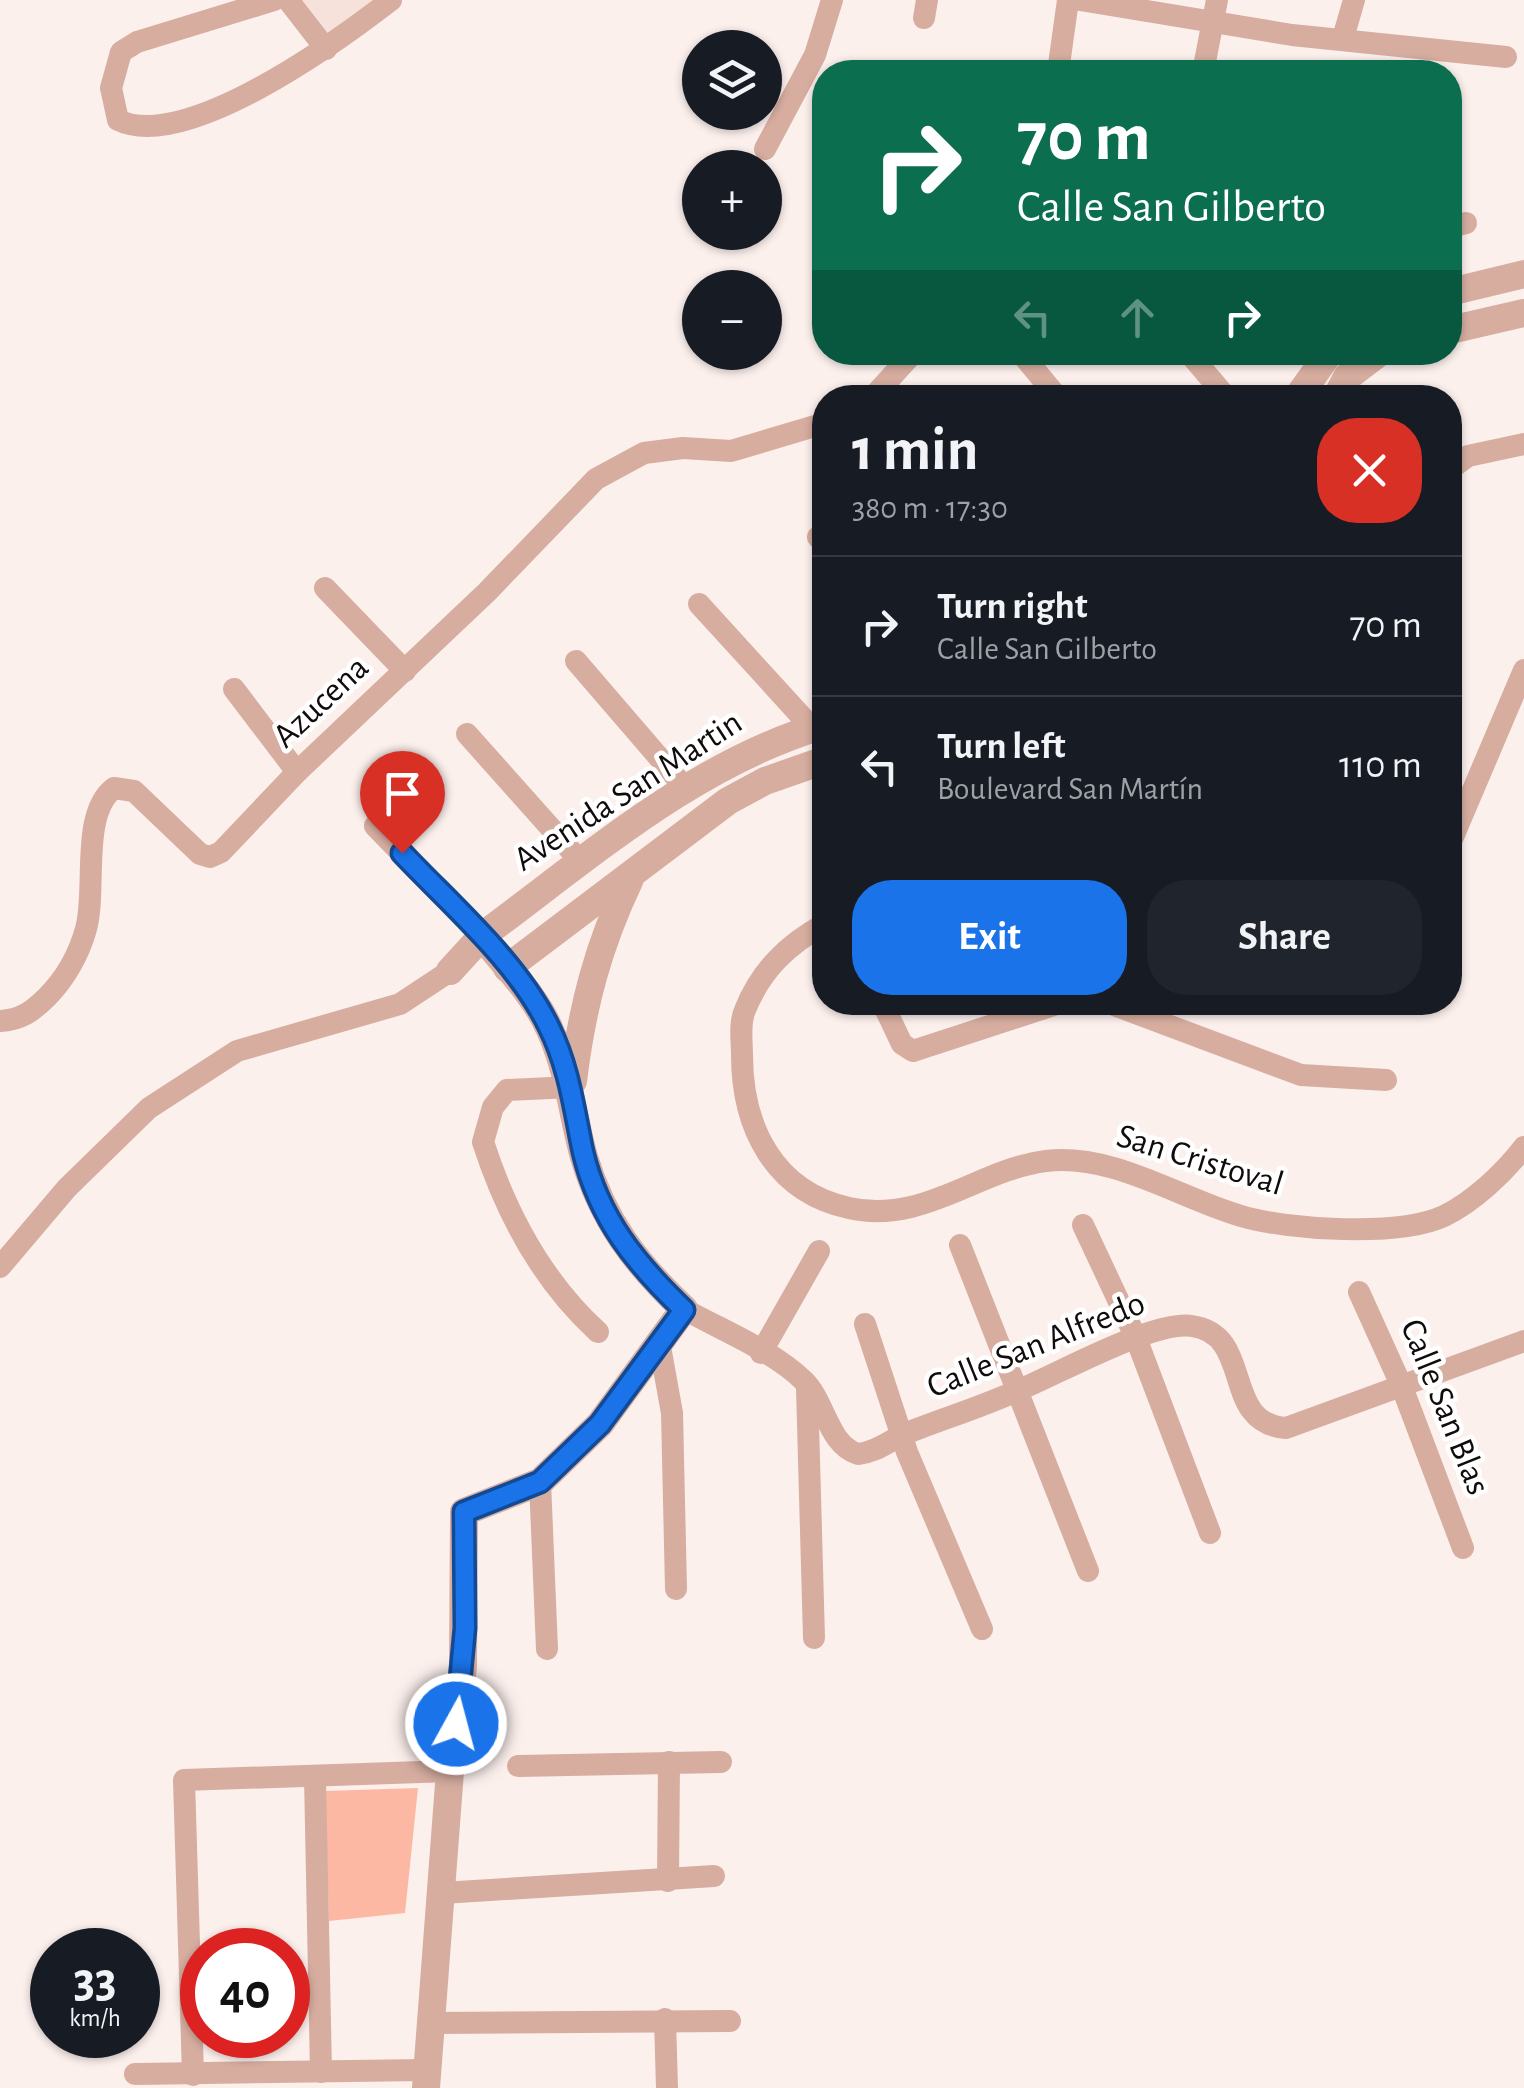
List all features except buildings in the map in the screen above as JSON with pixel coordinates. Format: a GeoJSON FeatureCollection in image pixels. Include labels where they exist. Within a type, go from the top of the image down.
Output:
{"type":"FeatureCollection","features":[{"type":"Feature","properties":{"kind":"street"},"geometry":{"type":"LineString","coordinates":[[274,0],[137,42],[121,52],[114,69],[112,104],[118,120],[133,128],[155,126],[226,103],[326,50],[391,0]]}},
{"type":"Feature","properties":{"kind":"street"},"geometry":{"type":"LineString","coordinates":[[288,0],[326,50]]}},
{"type":"Feature","properties":{"kind":"street"},"geometry":{"type":"LineString","coordinates":[[812,60],[832,0]]}},
{"type":"Feature","properties":{"kind":"street"},"geometry":{"type":"LineString","coordinates":[[1060,60],[1068,0]]}},
{"type":"Feature","properties":{"kind":"street"},"geometry":{"type":"LineString","coordinates":[[1080,0],[1214,11],[1343,38],[1506,57]]}},
{"type":"Feature","properties":{"kind":"street"},"geometry":{"type":"LineString","coordinates":[[1343,38],[1354,0]]}},
{"type":"Feature","properties":{"kind":"street"},"geometry":{"type":"LineString","coordinates":[[1206,60],[1214,11]]}},
{"type":"Feature","properties":{"kind":"street"},"geometry":{"type":"LineString","coordinates":[[765,150],[812,61]]}},
{"type":"Feature","properties":{"kind":"street"},"geometry":{"type":"LineString","coordinates":[[1462,289],[1524,274]]}},
{"type":"Feature","properties":{"kind":"street"},"geometry":{"type":"LineString","coordinates":[[1462,327],[1524,313]]}},
{"type":"Feature","properties":{"kind":"street"},"geometry":{"type":"LineString","coordinates":[[885,385],[903,365]]}},
{"type":"Feature","properties":{"kind":"street"},"geometry":{"type":"LineString","coordinates":[[1031,365],[1047,385]]}},
{"type":"Feature","properties":{"kind":"street"},"geometry":{"type":"LineString","coordinates":[[1199,365],[1216,385]]}},
{"type":"Feature","properties":{"kind":"street"},"geometry":{"type":"LineString","coordinates":[[1343,385],[1363,365]]}},
{"type":"Feature","properties":{"kind":"street","name":"Azucena"},"geometry":{"type":"LineString","coordinates":[[0,1021],[30,1013],[51,993],[76,955],[86,928],[95,820],[104,796],[114,788],[134,791],[200,854],[210,858],[222,852],[297,772],[405,671],[596,479],[644,453],[683,448],[731,450],[812,427]]}},
{"type":"Feature","properties":{"kind":"street"},"geometry":{"type":"LineString","coordinates":[[1462,460],[1524,444]]}},
{"type":"Feature","properties":{"kind":"street"},"geometry":{"type":"LineString","coordinates":[[326,588],[405,671]]}},
{"type":"Feature","properties":{"kind":"street"},"geometry":{"type":"LineString","coordinates":[[700,604],[812,720]]}},
{"type":"Feature","properties":{"kind":"street"},"geometry":{"type":"LineString","coordinates":[[576,661],[686,790]]}},
{"type":"Feature","properties":{"kind":"street"},"geometry":{"type":"LineString","coordinates":[[1462,820],[1517,708],[1524,670]]}},
{"type":"Feature","properties":{"kind":"street"},"geometry":{"type":"LineString","coordinates":[[234,689],[297,772]]}},
{"type":"Feature","properties":{"kind":"street","name":"Avenida San Martin"},"geometry":{"type":"LineString","coordinates":[[450,971],[482,936],[686,790],[744,754],[812,730]]}},
{"type":"Feature","properties":{"kind":"street"},"geometry":{"type":"LineString","coordinates":[[467,734],[582,863]]}},
{"type":"Feature","properties":{"kind":"street"},"geometry":{"type":"LineString","coordinates":[[5,1257],[114,1139],[150,1108],[237,1051],[400,1004],[450,971],[507,968],[728,801],[766,781],[812,765]]}},
{"type":"Feature","properties":{"kind":"street"},"geometry":{"type":"LineString","coordinates":[[136,2074],[322,2072],[426,2079],[465,1628],[464,1512],[540,1482],[600,1424],[684,1310],[649,1277],[607,1219],[584,1156],[572,1088],[549,1026],[482,936],[375,826]]}},
{"type":"Feature","properties":{"kind":"street"},"geometry":{"type":"LineString","coordinates":[[572,1088],[589,979],[602,938],[632,875]]}},
{"type":"Feature","properties":{"kind":"street","name":"San Cristoval"},"geometry":{"type":"LineString","coordinates":[[812,931],[796,940],[766,970],[742,1014],[742,1070],[750,1123],[770,1162],[802,1189],[850,1209],[905,1210],[1044,1161],[1104,1166],[1244,1217],[1368,1230],[1443,1217],[1509,1166],[1524,1148]]}},
{"type":"Feature","properties":{"kind":"street"},"geometry":{"type":"LineString","coordinates":[[889,1015],[906,1049],[1020,1015]]}},
{"type":"Feature","properties":{"kind":"street"},"geometry":{"type":"LineString","coordinates":[[1141,1015],[1301,1075],[1386,1080]]}},
{"type":"Feature","properties":{"kind":"street"},"geometry":{"type":"LineString","coordinates":[[572,1088],[508,1090],[494,1107],[483,1142],[528,1247],[576,1312],[598,1332]]}},
{"type":"Feature","properties":{"kind":"street"},"geometry":{"type":"LineString","coordinates":[[1084,1225],[1136,1338],[1210,1533]]}},
{"type":"Feature","properties":{"kind":"street"},"geometry":{"type":"LineString","coordinates":[[960,1246],[1088,1571]]}},
{"type":"Feature","properties":{"kind":"street"},"geometry":{"type":"LineString","coordinates":[[761,1353],[819,1250]]}},
{"type":"Feature","properties":{"kind":"street","name":"Calle San Blas"},"geometry":{"type":"LineString","coordinates":[[1359,1292],[1402,1387],[1464,1548]]}},
{"type":"Feature","properties":{"kind":"street","name":"Calle San Alfredo"},"geometry":{"type":"LineString","coordinates":[[684,1310],[808,1384],[837,1437],[850,1451],[870,1452],[901,1435],[1018,1391],[1136,1338],[1188,1324],[1209,1330],[1225,1343],[1252,1416],[1265,1426],[1286,1428],[1524,1341]]}},
{"type":"Feature","properties":{"kind":"street"},"geometry":{"type":"LineString","coordinates":[[865,1324],[901,1435],[982,1629]]}},
{"type":"Feature","properties":{"kind":"street"},"geometry":{"type":"LineString","coordinates":[[659,1341],[672,1414],[676,1590]]}},
{"type":"Feature","properties":{"kind":"street"},"geometry":{"type":"LineString","coordinates":[[808,1384],[814,1638]]}},
{"type":"Feature","properties":{"kind":"street"},"geometry":{"type":"LineString","coordinates":[[540,1482],[547,1648]]}},
{"type":"Feature","properties":{"kind":"street"},"geometry":{"type":"LineString","coordinates":[[668,1881],[669,1762]]}},
{"type":"Feature","properties":{"kind":"street"},"geometry":{"type":"LineString","coordinates":[[518,1766],[720,1762]]}},
{"type":"Feature","properties":{"kind":"street"},"geometry":{"type":"LineString","coordinates":[[193,2075],[184,1780],[450,1770]]}},
{"type":"Feature","properties":{"kind":"street"},"geometry":{"type":"LineString","coordinates":[[314,1777],[322,2072]]}},
{"type":"Feature","properties":{"kind":"street"},"geometry":{"type":"LineString","coordinates":[[442,1893],[714,1876]]}},
{"type":"Feature","properties":{"kind":"street"},"geometry":{"type":"LineString","coordinates":[[665,2019],[667,2088]]}},
{"type":"Feature","properties":{"kind":"street"},"geometry":{"type":"LineString","coordinates":[[431,2023],[730,2020]]}},
{"type":"Feature","properties":{"kind":"shaded area"},"geometry":{"type":"Polygon","coordinates":[[[288,0],[391,0],[326,49],[288,0]]]}},
{"type":"Feature","properties":{"kind":"shaded area"},"geometry":{"type":"Polygon","coordinates":[[[418,1788],[405,1913],[329,1921],[325,1791],[418,1788]]]}},
{"type":"Feature","properties":{"kind":"route"},"geometry":{"type":"LineString","coordinates":[[402,853],[482,936],[549,1026],[572,1088],[584,1156],[607,1219],[622,1245],[649,1277],[684,1310],[600,1424],[540,1482],[464,1512],[465,1628],[456,1724]]}}]}
